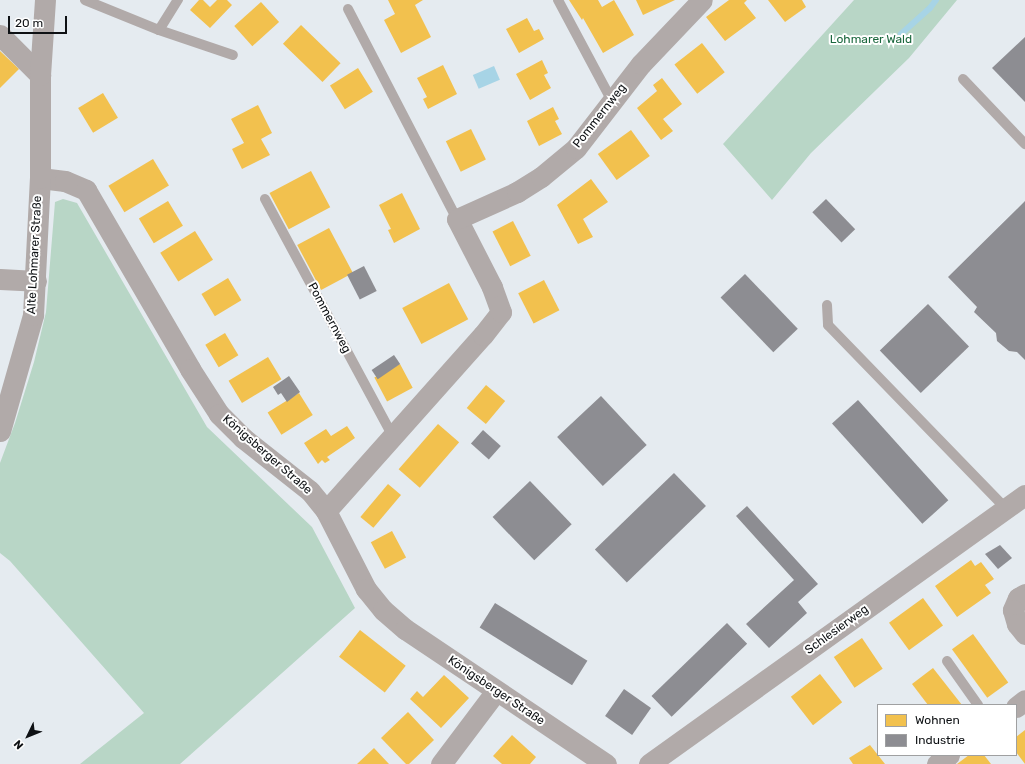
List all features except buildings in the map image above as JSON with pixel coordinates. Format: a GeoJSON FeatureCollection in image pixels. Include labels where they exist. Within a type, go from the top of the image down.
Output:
{"type":"FeatureCollection","features":[{"type":"Feature","properties":{"kind":"street","name":"Alte Lohmarer Straße"},"geometry":{"type":"LineString","coordinates":[[0,431],[33,314],[36,281],[40,178],[40,75],[45,0]]}},
{"type":"Feature","properties":{"kind":"street","name":"Pommernweg"},"geometry":{"type":"LineString","coordinates":[[457,219],[517,192],[541,177],[576,148],[641,64],[702,0]]}},
{"type":"Feature","properties":{"kind":"street"},"geometry":{"type":"LineString","coordinates":[[0,35],[40,75]]}},
{"type":"Feature","properties":{"kind":"street","name":"Königsberger Straße"},"geometry":{"type":"LineString","coordinates":[[40,178],[65,181],[86,190],[190,369],[219,414],[243,438],[310,491],[326,511],[366,589],[383,610],[405,629],[606,764]]}},
{"type":"Feature","properties":{"kind":"street"},"geometry":{"type":"LineString","coordinates":[[326,511],[483,335],[501,312],[492,287],[457,219]]}},
{"type":"Feature","properties":{"kind":"street"},"geometry":{"type":"LineString","coordinates":[[0,279],[36,281]]}},
{"type":"Feature","properties":{"kind":"street","name":"Schlesierweg"},"geometry":{"type":"LineString","coordinates":[[649,764],[1025,495]]}},
{"type":"Feature","properties":{"kind":"street"},"geometry":{"type":"LineString","coordinates":[[1025,594],[1018,598],[1013,610],[1017,624],[1025,634]]}},
{"type":"Feature","properties":{"kind":"street"},"geometry":{"type":"LineString","coordinates":[[441,764],[496,691]]}},
{"type":"Feature","properties":{"kind":"street"},"geometry":{"type":"LineString","coordinates":[[1017,706],[1025,700]]}},
{"type":"Feature","properties":{"kind":"street"},"geometry":{"type":"LineString","coordinates":[[937,764],[948,756]]}},
{"type":"Feature","properties":{"kind":"lane"},"geometry":{"type":"LineString","coordinates":[[85,0],[159,30],[233,55]]}},
{"type":"Feature","properties":{"kind":"lane"},"geometry":{"type":"LineString","coordinates":[[159,30],[178,0]]}},
{"type":"Feature","properties":{"kind":"lane"},"geometry":{"type":"LineString","coordinates":[[558,0],[612,101]]}},
{"type":"Feature","properties":{"kind":"lane"},"geometry":{"type":"LineString","coordinates":[[348,10],[457,219]]}},
{"type":"Feature","properties":{"kind":"lane"},"geometry":{"type":"LineString","coordinates":[[963,79],[1025,144]]}},
{"type":"Feature","properties":{"kind":"lane","name":"Pommernweg"},"geometry":{"type":"LineString","coordinates":[[265,199],[393,437]]}},
{"type":"Feature","properties":{"kind":"lane"},"geometry":{"type":"LineString","coordinates":[[827,305],[828,325],[1006,509]]}},
{"type":"Feature","properties":{"kind":"lane"},"geometry":{"type":"LineString","coordinates":[[947,661],[977,704]]}},
{"type":"Feature","properties":{"kind":"green space","name":"Lohmarer Wald"},"geometry":{"type":"Polygon","coordinates":[[[854,0],[957,0],[909,58],[811,153],[772,200],[723,144],[854,0]]]}},
{"type":"Feature","properties":{"kind":"green space"},"geometry":{"type":"Polygon","coordinates":[[[63,199],[77,203],[207,427],[312,527],[355,608],[180,764],[80,764],[144,713],[10,561],[0,553],[0,463],[15,423],[34,362],[46,312],[55,202],[63,199]]]}},
{"type":"Feature","properties":{"kind":"water"},"geometry":{"type":"Polygon","coordinates":[[[494,66],[500,80],[479,89],[473,75],[494,66]]]}},
{"type":"Feature","properties":{"kind":"waterway"},"geometry":{"type":"LineString","coordinates":[[901,34],[930,8],[936,0]]}}]}
